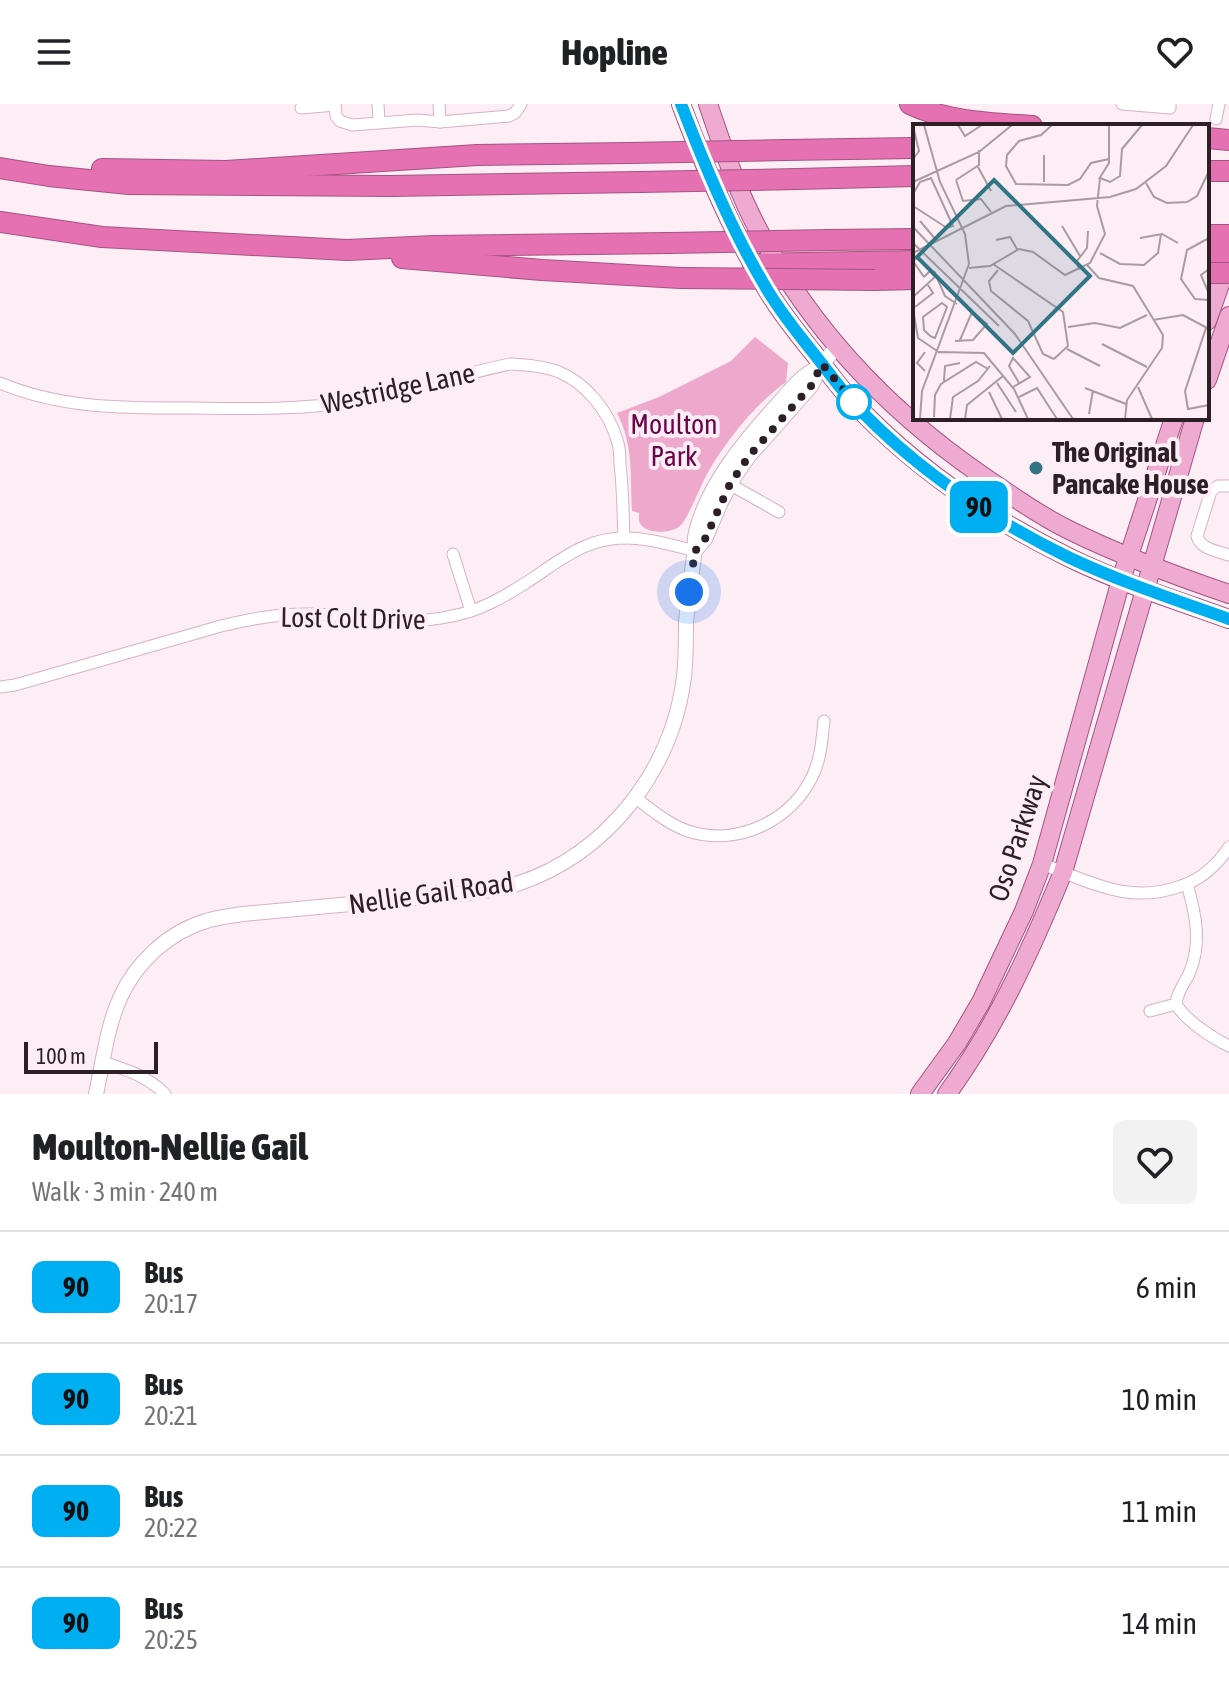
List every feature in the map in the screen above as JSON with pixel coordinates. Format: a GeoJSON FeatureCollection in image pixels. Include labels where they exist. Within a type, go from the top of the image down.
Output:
{"type":"FeatureCollection","features":[{"type":"Feature","properties":{"kind":"highway"},"geometry":{"type":"LineString","coordinates":[[910,104],[923,111],[961,119],[1012,124]]}},
{"type":"Feature","properties":{"kind":"highway"},"geometry":{"type":"LineString","coordinates":[[1214,137],[1229,149]]}},
{"type":"Feature","properties":{"kind":"highway"},"geometry":{"type":"LineString","coordinates":[[0,166],[226,171],[477,155],[913,148]]}},
{"type":"Feature","properties":{"kind":"highway"},"geometry":{"type":"LineString","coordinates":[[0,166],[49,176],[129,184],[390,186],[913,176]]}},
{"type":"Feature","properties":{"kind":"highway"},"geometry":{"type":"LineString","coordinates":[[0,222],[102,237],[347,250],[913,239]]}},
{"type":"Feature","properties":{"kind":"highway"},"geometry":{"type":"LineString","coordinates":[[347,250],[394,258],[680,278],[913,279]]}},
{"type":"Feature","properties":{"kind":"highway"},"geometry":{"type":"LineString","coordinates":[[1209,255],[1229,257]]}},
{"type":"Feature","properties":{"kind":"highway"},"geometry":{"type":"LineString","coordinates":[[753,264],[913,261]]}},
{"type":"Feature","properties":{"kind":"main road"},"geometry":{"type":"LineString","coordinates":[[681,104],[726,212],[765,287],[848,397],[878,427],[909,455],[990,514],[1067,556],[1121,580],[1229,619]]}},
{"type":"Feature","properties":{"kind":"main road"},"geometry":{"type":"LineString","coordinates":[[708,104],[744,201],[777,264],[837,347],[907,419],[967,466],[1070,530],[1128,557],[1229,594]]}},
{"type":"Feature","properties":{"kind":"main road"},"geometry":{"type":"LineString","coordinates":[[1209,315],[1229,257]]}},
{"type":"Feature","properties":{"kind":"main road"},"geometry":{"type":"LineString","coordinates":[[1209,373],[1229,316]]}},
{"type":"Feature","properties":{"kind":"main road","name":"Oso Parkway"},"geometry":{"type":"LineString","coordinates":[[920,1094],[957,1043],[981,1002],[1024,911],[1042,864],[1121,580],[1173,420]]}},
{"type":"Feature","properties":{"kind":"main road","name":"Oso Parkway"},"geometry":{"type":"LineString","coordinates":[[947,1094],[1004,1004],[1063,872],[1194,420]]}},
{"type":"Feature","properties":{"kind":"street"},"geometry":{"type":"LineString","coordinates":[[301,108],[335,104],[336,116],[345,124],[418,120],[440,122],[509,116],[521,104]]}},
{"type":"Feature","properties":{"kind":"street"},"geometry":{"type":"LineString","coordinates":[[378,104],[379,122]]}},
{"type":"Feature","properties":{"kind":"street"},"geometry":{"type":"LineString","coordinates":[[439,104],[440,122]]}},
{"type":"Feature","properties":{"kind":"street"},"geometry":{"type":"LineString","coordinates":[[1122,104],[1170,108],[1170,104]]}},
{"type":"Feature","properties":{"kind":"street"},"geometry":{"type":"LineString","coordinates":[[1214,137],[1219,104]]}},
{"type":"Feature","properties":{"kind":"street","name":"Nellie Gail Road"},"geometry":{"type":"LineString","coordinates":[[96,1094],[116,1009],[133,975],[156,949],[193,926],[243,914],[469,893],[517,883],[579,852],[608,828],[636,798],[667,745],[683,680],[695,551],[705,539],[725,481],[811,386],[822,364],[837,347]]}},
{"type":"Feature","properties":{"kind":"street","name":"Westridge Lane"},"geometry":{"type":"LineString","coordinates":[[0,383],[36,395],[87,406],[254,409],[309,407],[364,399],[510,364],[560,372],[595,400],[607,416],[618,441],[624,538]]}},
{"type":"Feature","properties":{"kind":"street"},"geometry":{"type":"LineString","coordinates":[[725,481],[779,512]]}},
{"type":"Feature","properties":{"kind":"street"},"geometry":{"type":"LineString","coordinates":[[1229,486],[1218,486],[1211,491],[1197,536],[1202,545],[1229,555]]}},
{"type":"Feature","properties":{"kind":"street","name":"Lost Colt Drive"},"geometry":{"type":"LineString","coordinates":[[0,687],[249,619],[310,614],[415,621],[444,618],[471,611],[506,595],[567,556],[608,539],[663,542],[695,551]]}},
{"type":"Feature","properties":{"kind":"street"},"geometry":{"type":"LineString","coordinates":[[453,554],[471,611]]}},
{"type":"Feature","properties":{"kind":"street"},"geometry":{"type":"LineString","coordinates":[[636,798],[687,831],[718,836],[757,829],[776,819],[804,791],[814,773],[824,721]]}},
{"type":"Feature","properties":{"kind":"street"},"geometry":{"type":"LineString","coordinates":[[1042,864],[1119,891],[1149,894],[1187,884],[1206,873],[1229,847]]}},
{"type":"Feature","properties":{"kind":"street"},"geometry":{"type":"LineString","coordinates":[[1187,884],[1197,929],[1196,954],[1176,1004],[1188,1019],[1229,1046]]}},
{"type":"Feature","properties":{"kind":"street"},"geometry":{"type":"LineString","coordinates":[[1150,1011],[1176,1004]]}},
{"type":"Feature","properties":{"kind":"street"},"geometry":{"type":"LineString","coordinates":[[103,1062],[138,1074],[153,1082],[165,1094]]}},
{"type":"Feature","properties":{"kind":"green space","name":"Moulton Park"},"geometry":{"type":"Polygon","coordinates":[[[755,337],[788,363],[786,382],[763,401],[722,450],[681,525],[667,531],[644,528],[639,522],[639,513],[632,511],[629,449],[617,413],[659,397],[731,361],[755,337]]]}},
{"type":"Feature","properties":{"kind":"bus line","name":"90"},"geometry":{"type":"LineString","coordinates":[[681,104],[726,212],[765,287],[848,397],[878,427],[909,455],[990,514],[1094,569],[1229,619]]}},
{"type":"Feature","properties":{"kind":"place","name":"The Original Pancake House"},"geometry":{"type":"Point","coordinates":[1036,468]}},
{"type":"Feature","properties":{"kind":"route"},"geometry":{"type":"LineString","coordinates":[[689,592],[695,551],[705,539],[730,484],[749,456],[811,386],[822,364],[854,402]]}}]}
